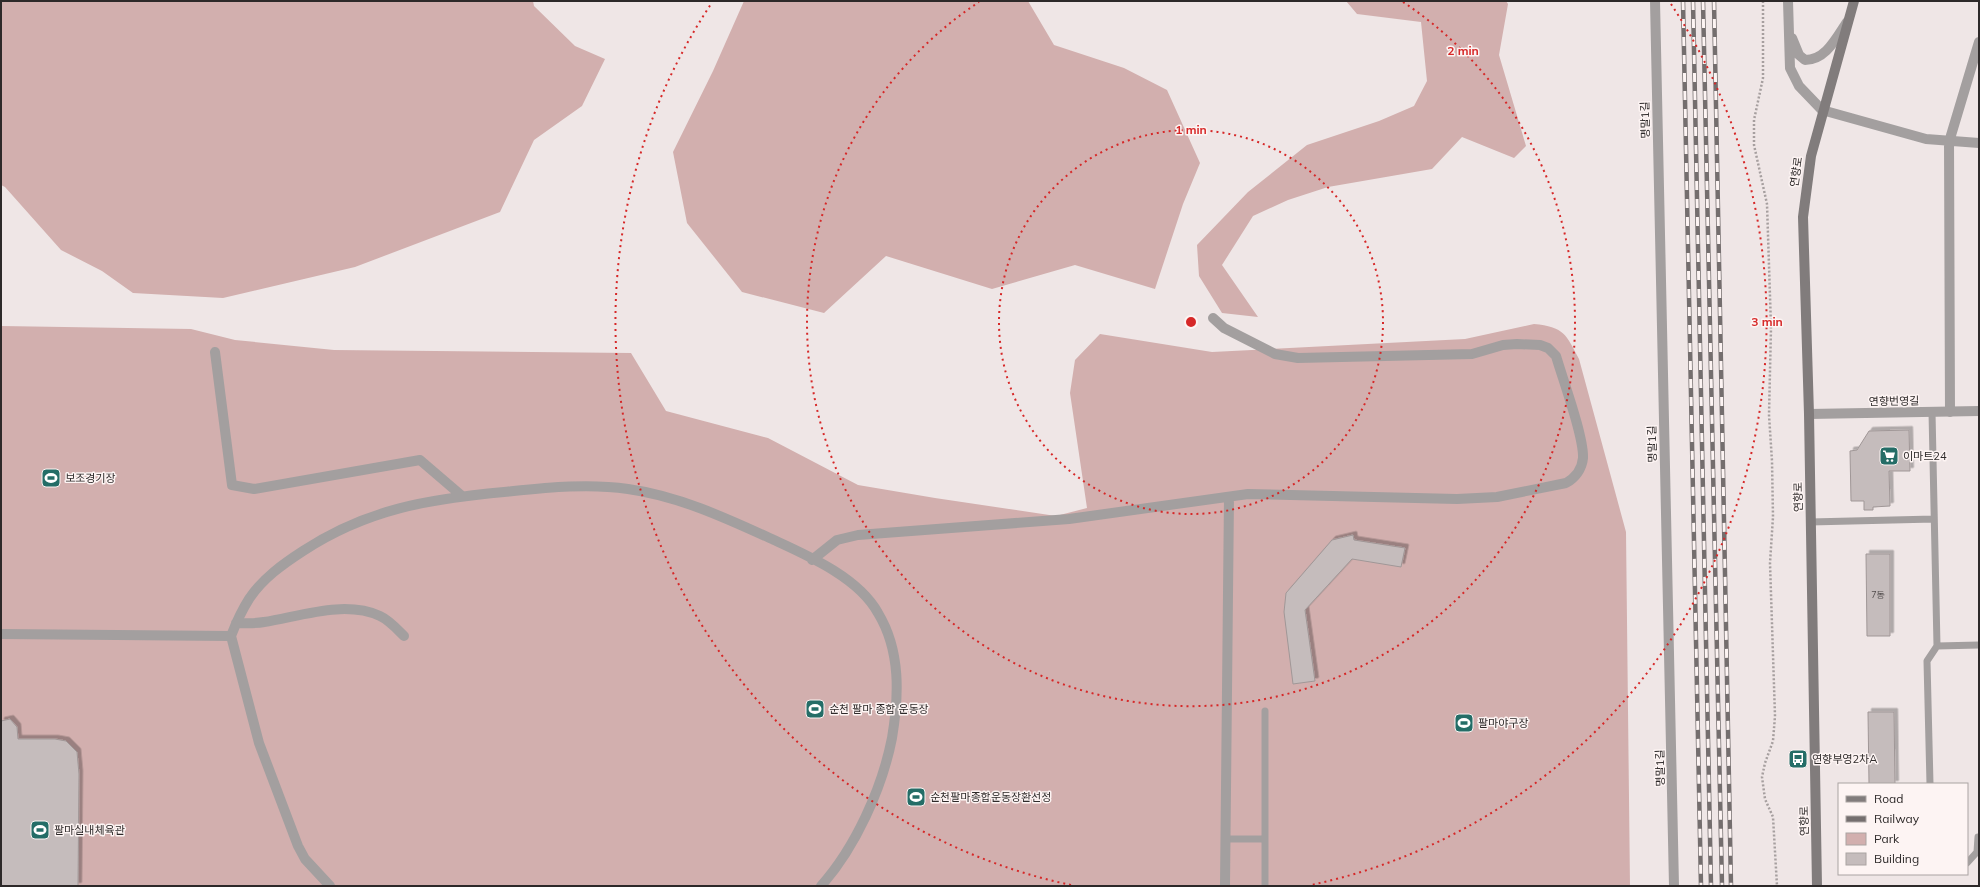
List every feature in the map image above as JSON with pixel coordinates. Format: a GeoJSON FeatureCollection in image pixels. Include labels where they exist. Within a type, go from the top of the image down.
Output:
{"type":"FeatureCollection","features":[{"type":"Feature","properties":{"kind":"main road","name":"연향로"},"geometry":{"type":"LineString","coordinates":[[1817,886],[1809,414],[1803,217],[1811,156],[1822,110],[1854,1]]}},
{"type":"Feature","properties":{"kind":"street","name":"명말1길"},"geometry":{"type":"LineString","coordinates":[[1655,1],[1674,886]]}},
{"type":"Feature","properties":{"kind":"street"},"geometry":{"type":"LineString","coordinates":[[1788,1],[1790,68],[1799,86],[1822,110],[1926,139],[1949,142],[1979,143]]}},
{"type":"Feature","properties":{"kind":"street"},"geometry":{"type":"LineString","coordinates":[[1789,32],[1799,55],[1805,60],[1813,60],[1831,46],[1848,20]]}},
{"type":"Feature","properties":{"kind":"street"},"geometry":{"type":"LineString","coordinates":[[1950,412],[1949,142],[1979,42]]}},
{"type":"Feature","properties":{"kind":"street"},"geometry":{"type":"LineString","coordinates":[[812,560],[837,540],[858,535],[1069,519],[1229,497],[1272,493],[1384,498],[1457,499],[1497,497],[1566,483],[1575,478],[1583,458],[1579,434],[1556,356],[1548,348],[1540,345],[1517,344],[1503,345],[1472,354],[1298,358],[1275,354],[1224,328],[1213,318]]}},
{"type":"Feature","properties":{"kind":"street"},"geometry":{"type":"LineString","coordinates":[[215,352],[232,485],[254,488],[420,460],[462,496]]}},
{"type":"Feature","properties":{"kind":"street","name":"연향번영길"},"geometry":{"type":"LineString","coordinates":[[1809,414],[1979,411]]}},
{"type":"Feature","properties":{"kind":"street"},"geometry":{"type":"LineString","coordinates":[[330,886],[305,859],[290,827],[259,743],[231,636],[248,600],[264,580],[286,562],[321,539],[349,525],[378,514],[416,503],[462,496],[524,490],[598,486],[628,488],[653,493],[691,505],[751,530],[812,560],[854,584],[866,596],[878,612],[895,653],[897,697],[895,720],[888,755],[880,782],[865,818],[829,882],[821,886]]}},
{"type":"Feature","properties":{"kind":"street"},"geometry":{"type":"LineString","coordinates":[[1225,886],[1229,497]]}},
{"type":"Feature","properties":{"kind":"street"},"geometry":{"type":"LineString","coordinates":[[236,623],[262,622],[315,612],[355,610],[368,612],[385,618],[404,636]]}},
{"type":"Feature","properties":{"kind":"street"},"geometry":{"type":"LineString","coordinates":[[1,634],[231,636]]}},
{"type":"Feature","properties":{"kind":"lane"},"geometry":{"type":"LineString","coordinates":[[1930,783],[1927,661],[1937,646],[1932,412]]}},
{"type":"Feature","properties":{"kind":"lane"},"geometry":{"type":"LineString","coordinates":[[1810,522],[1934,519]]}},
{"type":"Feature","properties":{"kind":"lane"},"geometry":{"type":"LineString","coordinates":[[1937,646],[1979,645]]}},
{"type":"Feature","properties":{"kind":"lane"},"geometry":{"type":"LineString","coordinates":[[1264,886],[1265,711]]}},
{"type":"Feature","properties":{"kind":"lane"},"geometry":{"type":"LineString","coordinates":[[1968,862],[1977,852],[1978,837]]}},
{"type":"Feature","properties":{"kind":"lane"},"geometry":{"type":"LineString","coordinates":[[1225,839],[1265,840]]}},
{"type":"Feature","properties":{"kind":"path"},"geometry":{"type":"LineString","coordinates":[[1763,1],[1763,78],[1754,120],[1754,145],[1767,204],[1771,327],[1769,416],[1773,510],[1770,563],[1775,716],[1773,741],[1765,763],[1762,777],[1765,799],[1773,817],[1777,886]]}},
{"type":"Feature","properties":{"kind":"green space"},"geometry":{"type":"Polygon","coordinates":[[[1,1],[533,1],[534,6],[575,46],[605,59],[582,106],[534,140],[500,212],[355,267],[223,298],[133,293],[102,271],[61,250],[5,187],[1,185],[1,1]]]}},
{"type":"Feature","properties":{"kind":"green space"},"geometry":{"type":"Polygon","coordinates":[[[744,1],[1028,1],[1054,45],[1124,68],[1167,90],[1200,163],[1183,204],[1155,289],[1075,265],[992,289],[886,256],[824,313],[742,292],[687,223],[673,152],[713,71],[744,1]]]}},
{"type":"Feature","properties":{"kind":"green space"},"geometry":{"type":"Polygon","coordinates":[[[1346,1],[1506,1],[1508,4],[1499,55],[1526,146],[1514,158],[1462,137],[1432,169],[1328,187],[1288,200],[1253,216],[1222,265],[1258,317],[1222,313],[1199,276],[1197,245],[1248,192],[1307,145],[1379,121],[1414,106],[1427,81],[1421,22],[1357,14],[1346,1]]]}},
{"type":"Feature","properties":{"kind":"green space","name":"순천 팔마 종합 운동장"},"geometry":{"type":"Polygon","coordinates":[[[1534,324],[1552,327],[1563,333],[1571,343],[1579,359],[1626,532],[1630,886],[1,886],[1,326],[191,329],[235,340],[334,350],[631,353],[666,411],[768,438],[858,485],[1056,516],[1087,508],[1070,393],[1075,360],[1100,334],[1212,352],[1465,339],[1534,324]]]}},
{"type":"Feature","properties":{"kind":"building"},"geometry":{"type":"Polygon","coordinates":[[[1909,430],[1910,471],[1889,471],[1890,506],[1873,507],[1873,510],[1864,510],[1864,501],[1851,501],[1850,451],[1857,450],[1869,431],[1909,430]]]}},
{"type":"Feature","properties":{"kind":"building"},"geometry":{"type":"Polygon","coordinates":[[[1353,535],[1354,540],[1405,548],[1401,567],[1352,559],[1305,610],[1315,681],[1293,684],[1284,612],[1286,593],[1332,540],[1353,535]]]}},
{"type":"Feature","properties":{"kind":"building"},"geometry":{"type":"Polygon","coordinates":[[[1866,554],[1890,554],[1890,636],[1867,636],[1866,554]]]}},
{"type":"Feature","properties":{"kind":"building"},"geometry":{"type":"Polygon","coordinates":[[[1868,712],[1894,712],[1895,783],[1869,783],[1868,712]]]}},
{"type":"Feature","properties":{"kind":"building","name":"팔마실내체육관"},"geometry":{"type":"Polygon","coordinates":[[[10,719],[17,727],[18,739],[55,739],[66,741],[77,752],[79,774],[78,886],[1,886],[1,721],[10,719]]]}},
{"type":"Feature","properties":{"kind":"railway"},"geometry":{"type":"LineString","coordinates":[[1683,1],[1701,886]]}},
{"type":"Feature","properties":{"kind":"railway"},"geometry":{"type":"LineString","coordinates":[[1693,1],[1711,886]]}},
{"type":"Feature","properties":{"kind":"railway"},"geometry":{"type":"LineString","coordinates":[[1703,1],[1722,886]]}},
{"type":"Feature","properties":{"kind":"railway"},"geometry":{"type":"LineString","coordinates":[[1714,1],[1731,886]]}},
{"type":"Feature","properties":{"kind":"place","name":"이마트24"},"geometry":{"type":"Point","coordinates":[1889,456]}},
{"type":"Feature","properties":{"kind":"place","name":"보조경기장"},"geometry":{"type":"Point","coordinates":[51,478]}},
{"type":"Feature","properties":{"kind":"place","name":"순천 팔마 종합 운동장"},"geometry":{"type":"Point","coordinates":[815,709]}},
{"type":"Feature","properties":{"kind":"place","name":"팔마야구장"},"geometry":{"type":"Point","coordinates":[1464,723]}},
{"type":"Feature","properties":{"kind":"place","name":"연향부영2차A"},"geometry":{"type":"Point","coordinates":[1798,759]}},
{"type":"Feature","properties":{"kind":"place","name":"순천팔마종합운동장환선정"},"geometry":{"type":"Point","coordinates":[916,797]}},
{"type":"Feature","properties":{"kind":"place","name":"팔마실내체육관"},"geometry":{"type":"Point","coordinates":[40,830]}}]}
